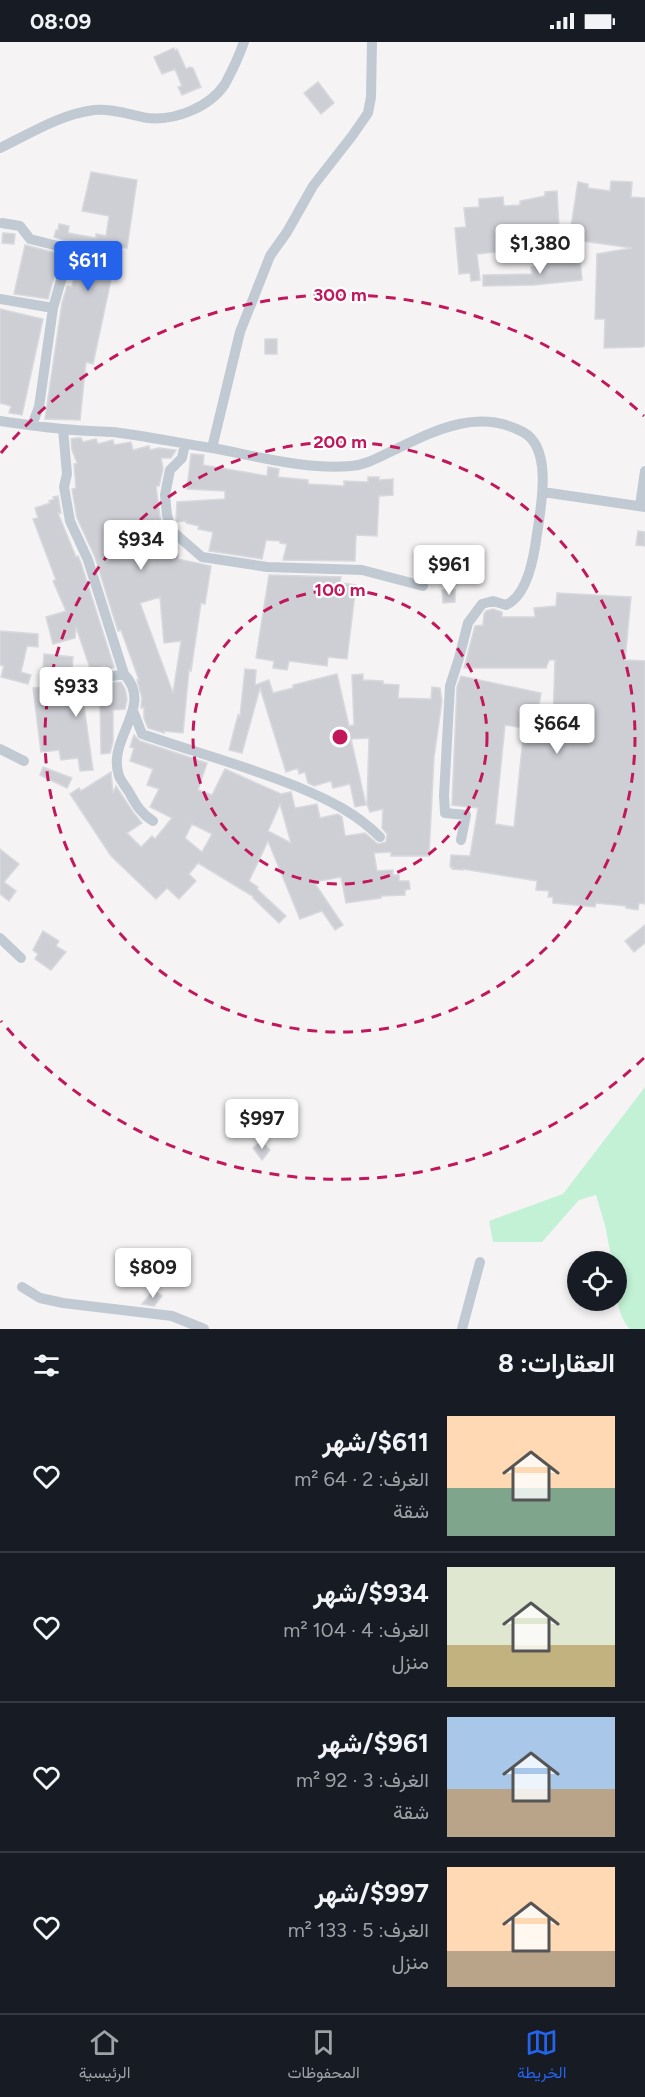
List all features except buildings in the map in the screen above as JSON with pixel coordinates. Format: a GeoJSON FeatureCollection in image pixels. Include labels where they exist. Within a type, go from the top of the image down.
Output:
{"type":"FeatureCollection","features":[{"type":"Feature","properties":{"kind":"street"},"geometry":{"type":"LineString","coordinates":[[0,148],[72,115],[95,110],[152,118],[168,118],[184,114],[204,104],[224,86],[244,42]]}},
{"type":"Feature","properties":{"kind":"street"},"geometry":{"type":"LineString","coordinates":[[212,448],[240,332],[270,256],[287,232],[313,186],[368,113],[371,97],[372,42]]}},
{"type":"Feature","properties":{"kind":"street"},"geometry":{"type":"LineString","coordinates":[[2,223],[20,226],[30,239],[70,249],[53,308],[39,407],[32,425]]}},
{"type":"Feature","properties":{"kind":"street"},"geometry":{"type":"LineString","coordinates":[[0,299],[53,308]]}},
{"type":"Feature","properties":{"kind":"street"},"geometry":{"type":"LineString","coordinates":[[0,421],[114,433],[311,465],[366,464],[432,432],[454,424],[485,421],[522,431],[535,442],[540,454],[543,492],[536,542],[527,581],[516,600],[506,605],[493,601],[482,604],[473,614],[468,623],[450,686],[445,813],[466,814],[461,840]]}},
{"type":"Feature","properties":{"kind":"street"},"geometry":{"type":"LineString","coordinates":[[63,429],[67,474],[64,487],[70,521],[88,560],[124,674],[130,681],[134,694],[134,712],[142,734],[216,756],[323,797],[350,812],[380,837]]}},
{"type":"Feature","properties":{"kind":"street"},"geometry":{"type":"LineString","coordinates":[[185,444],[182,458],[170,470],[165,495],[167,515],[172,531],[202,557],[267,567],[362,570],[423,586]]}},
{"type":"Feature","properties":{"kind":"street"},"geometry":{"type":"LineString","coordinates":[[543,492],[642,507],[645,471]]}},
{"type":"Feature","properties":{"kind":"street"},"geometry":{"type":"LineString","coordinates":[[80,674],[113,677],[124,674]]}},
{"type":"Feature","properties":{"kind":"street"},"geometry":{"type":"LineString","coordinates":[[134,712],[121,740],[118,761],[119,776],[142,814],[153,820]]}},
{"type":"Feature","properties":{"kind":"street"},"geometry":{"type":"LineString","coordinates":[[0,749],[24,761]]}},
{"type":"Feature","properties":{"kind":"street"},"geometry":{"type":"LineString","coordinates":[[0,938],[21,958]]}},
{"type":"Feature","properties":{"kind":"street"},"geometry":{"type":"LineString","coordinates":[[462,1329],[480,1262]]}},
{"type":"Feature","properties":{"kind":"street"},"geometry":{"type":"LineString","coordinates":[[22,1287],[40,1298],[52,1301],[171,1316],[204,1329]]}},
{"type":"Feature","properties":{"kind":"green space"},"geometry":{"type":"Polygon","coordinates":[[[645,1087],[645,1329],[630,1329],[621,1314],[620,1311],[627,1311],[627,1251],[610,1251],[596,1195],[579,1200],[542,1242],[493,1242],[489,1221],[563,1194],[645,1087]]]}}]}
